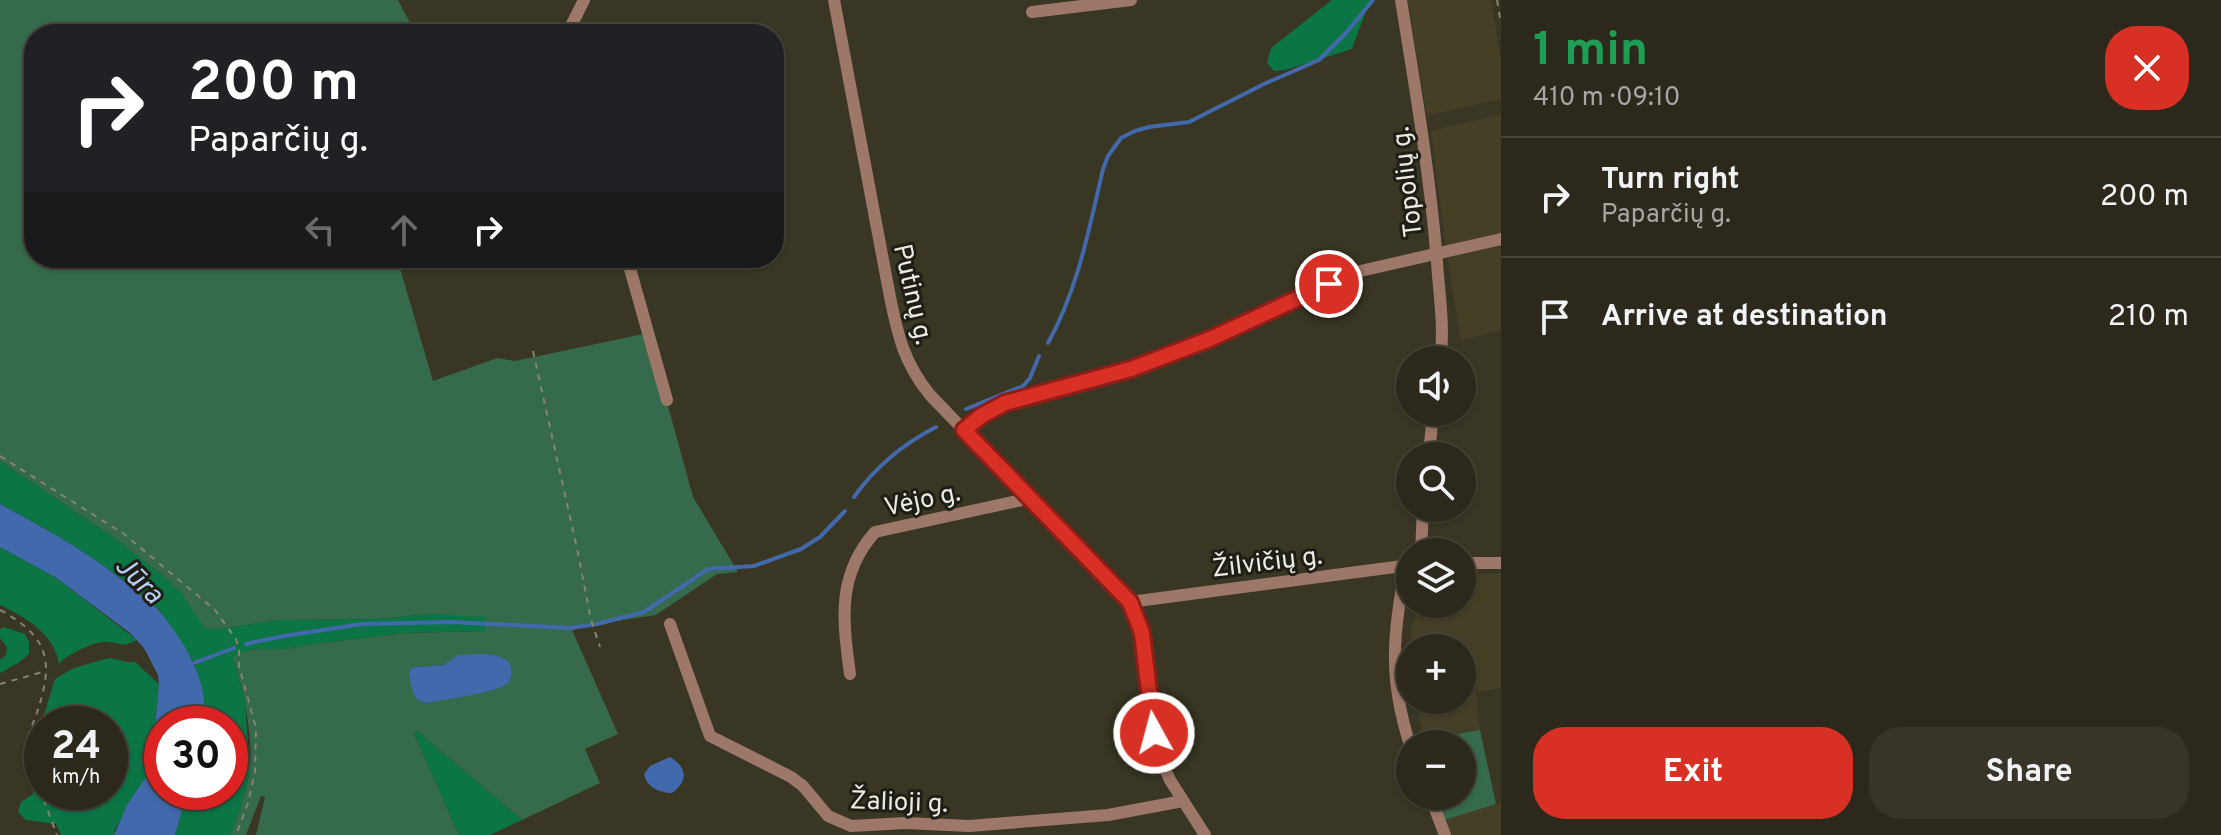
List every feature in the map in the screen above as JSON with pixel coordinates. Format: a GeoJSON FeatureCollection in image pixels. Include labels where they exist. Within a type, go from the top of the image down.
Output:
{"type":"FeatureCollection","features":[{"type":"Feature","properties":{"kind":"street"},"geometry":{"type":"LineString","coordinates":[[572,24],[584,0]]}},
{"type":"Feature","properties":{"kind":"street","name":"Putinų g."},"geometry":{"type":"LineString","coordinates":[[834,0],[899,337],[906,359],[916,378],[1130,602],[1142,633],[1160,758],[1205,835]]}},
{"type":"Feature","properties":{"kind":"street"},"geometry":{"type":"LineString","coordinates":[[1032,12],[1131,0]]}},
{"type":"Feature","properties":{"kind":"street","name":"Topolių g."},"geometry":{"type":"LineString","coordinates":[[1401,0],[1422,127],[1436,253],[1442,346]]}},
{"type":"Feature","properties":{"kind":"street"},"geometry":{"type":"LineString","coordinates":[[964,430],[1005,403],[1131,369],[1210,339],[1356,272],[1501,239]]}},
{"type":"Feature","properties":{"kind":"street"},"geometry":{"type":"LineString","coordinates":[[630,268],[667,400]]}},
{"type":"Feature","properties":{"kind":"street","name":"Vėjo g."},"geometry":{"type":"LineString","coordinates":[[850,674],[843,617],[844,595],[861,547],[875,532],[1031,498]]}},
{"type":"Feature","properties":{"kind":"street"},"geometry":{"type":"LineString","coordinates":[[1476,563],[1501,563]]}},
{"type":"Feature","properties":{"kind":"street","name":"Žilvičių g."},"geometry":{"type":"LineString","coordinates":[[1130,602],[1396,567]]}},
{"type":"Feature","properties":{"kind":"street"},"geometry":{"type":"LineString","coordinates":[[1397,618],[1396,686],[1405,730]]}},
{"type":"Feature","properties":{"kind":"street","name":"Žalioji g."},"geometry":{"type":"LineString","coordinates":[[670,624],[710,736],[791,777],[803,786],[828,816],[851,826],[906,823],[984,825],[1108,815],[1183,801]]}},
{"type":"Feature","properties":{"kind":"street"},"geometry":{"type":"LineString","coordinates":[[1435,810],[1445,835]]}},
{"type":"Feature","properties":{"kind":"path"},"geometry":{"type":"LineString","coordinates":[[1497,0],[1501,24]]}},
{"type":"Feature","properties":{"kind":"path"},"geometry":{"type":"LineString","coordinates":[[533,351],[591,620],[600,647]]}},
{"type":"Feature","properties":{"kind":"path"},"geometry":{"type":"LineString","coordinates":[[0,456],[124,534],[215,610],[236,639],[239,666],[256,728],[255,771],[236,835]]}},
{"type":"Feature","properties":{"kind":"path"},"geometry":{"type":"LineString","coordinates":[[0,610],[31,631],[44,652],[46,684],[25,752],[57,835]]}},
{"type":"Feature","properties":{"kind":"path"},"geometry":{"type":"LineString","coordinates":[[0,684],[47,671]]}},
{"type":"Feature","properties":{"kind":"shaded area"},"geometry":{"type":"Polygon","coordinates":[[[1408,0],[1491,0],[1501,61],[1501,99],[1427,116],[1408,0]]]}},
{"type":"Feature","properties":{"kind":"shaded area"},"geometry":{"type":"Polygon","coordinates":[[[1501,114],[1501,330],[1461,341],[1431,131],[1501,114]]]}},
{"type":"Feature","properties":{"kind":"shaded area"},"geometry":{"type":"Polygon","coordinates":[[[1501,573],[1501,688],[1476,692],[1476,634],[1411,634],[1411,629],[1415,618],[1476,618],[1476,574],[1501,573]]]}},
{"type":"Feature","properties":{"kind":"shaded area"},"geometry":{"type":"Polygon","coordinates":[[[1476,692],[1480,730],[1422,730],[1419,714],[1476,714],[1476,692]]]}},
{"type":"Feature","properties":{"kind":"shaded area"},"geometry":{"type":"Polygon","coordinates":[[[1501,803],[1501,835],[1452,835],[1445,820],[1501,803]]]}},
{"type":"Feature","properties":{"kind":"green space"},"geometry":{"type":"Polygon","coordinates":[[[0,0],[398,0],[411,24],[24,24],[24,268],[400,268],[433,381],[497,358],[515,361],[648,333],[693,497],[738,572],[717,574],[656,615],[572,630],[618,734],[585,749],[600,783],[522,820],[417,731],[414,733],[459,835],[256,835],[265,797],[261,796],[246,835],[230,835],[239,810],[248,810],[250,761],[248,706],[245,706],[232,655],[256,649],[286,649],[405,633],[485,631],[429,614],[379,619],[279,620],[204,629],[181,593],[120,542],[0,461],[0,0]],[[444,665],[415,667],[419,701],[426,703],[506,685],[444,665]]]}},
{"type":"Feature","properties":{"kind":"green space"},"geometry":{"type":"Polygon","coordinates":[[[1332,0],[1370,0],[1352,49],[1274,71],[1267,63],[1271,48],[1332,0]]]}},
{"type":"Feature","properties":{"kind":"green space"},"geometry":{"type":"Polygon","coordinates":[[[0,461],[120,542],[162,575],[181,593],[205,628],[220,629],[279,620],[379,619],[429,614],[485,617],[485,631],[405,633],[286,649],[256,649],[233,655],[245,706],[205,706],[194,663],[159,610],[86,554],[0,504],[0,461]]]}},
{"type":"Feature","properties":{"kind":"green space"},"geometry":{"type":"Polygon","coordinates":[[[0,547],[55,577],[137,640],[124,645],[95,644],[59,664],[45,635],[29,621],[0,605],[0,547]]]}},
{"type":"Feature","properties":{"kind":"green space"},"geometry":{"type":"Polygon","coordinates":[[[4,627],[25,634],[29,654],[0,673],[0,660],[6,655],[7,647],[0,638],[0,629],[4,627]]]}},
{"type":"Feature","properties":{"kind":"green space"},"geometry":{"type":"Polygon","coordinates":[[[109,658],[135,662],[159,684],[157,706],[144,706],[144,781],[128,808],[128,706],[47,706],[55,679],[74,668],[109,658]]]}},
{"type":"Feature","properties":{"kind":"green space"},"geometry":{"type":"Polygon","coordinates":[[[1480,730],[1496,804],[1445,820],[1441,810],[1476,810],[1476,731],[1480,730]]]}},
{"type":"Feature","properties":{"kind":"green space"},"geometry":{"type":"Polygon","coordinates":[[[417,731],[522,820],[490,835],[459,835],[414,733],[417,731]]]}},
{"type":"Feature","properties":{"kind":"green space"},"geometry":{"type":"Polygon","coordinates":[[[24,800],[24,810],[127,810],[114,835],[61,835],[56,824],[26,820],[18,812],[24,800]]]}},
{"type":"Feature","properties":{"kind":"green space"},"geometry":{"type":"Polygon","coordinates":[[[182,810],[239,810],[230,835],[175,835],[182,810]]]}},
{"type":"Feature","properties":{"kind":"water"},"geometry":{"type":"Polygon","coordinates":[[[0,504],[71,544],[120,578],[160,612],[178,637],[194,664],[205,706],[157,706],[158,675],[144,648],[130,633],[55,577],[0,547],[0,504]]]}},
{"type":"Feature","properties":{"kind":"water"},"geometry":{"type":"Polygon","coordinates":[[[458,655],[501,657],[510,663],[511,678],[504,686],[426,703],[419,701],[413,693],[409,675],[415,667],[444,665],[458,655]]]}},
{"type":"Feature","properties":{"kind":"water"},"geometry":{"type":"Polygon","coordinates":[[[670,757],[684,775],[681,784],[672,793],[654,788],[644,774],[650,766],[670,757]]]}},
{"type":"Feature","properties":{"kind":"water"},"geometry":{"type":"Polygon","coordinates":[[[144,780],[144,810],[182,810],[175,835],[114,835],[125,810],[128,810],[128,804],[144,780]]]}},
{"type":"Feature","properties":{"kind":"waterway"},"geometry":{"type":"LineString","coordinates":[[1048,343],[1075,280],[1103,169],[1121,138],[1149,127],[1189,122],[1319,60],[1373,0]]}},
{"type":"Feature","properties":{"kind":"waterway"},"geometry":{"type":"LineString","coordinates":[[966,409],[1023,386],[1030,378],[1039,356]]}},
{"type":"Feature","properties":{"kind":"waterway"},"geometry":{"type":"LineString","coordinates":[[854,497],[871,475],[891,457],[936,427]]}},
{"type":"Feature","properties":{"kind":"waterway"},"geometry":{"type":"LineString","coordinates":[[246,644],[362,624],[452,622],[571,628],[597,624],[644,612],[708,569],[754,566],[801,549],[820,537],[845,511]]}},
{"type":"Feature","properties":{"kind":"waterway"},"geometry":{"type":"LineString","coordinates":[[191,664],[234,648]]}},
{"type":"Feature","properties":{"kind":"route"},"geometry":{"type":"LineString","coordinates":[[1154,733],[1142,633],[1130,602],[964,430],[1005,403],[1131,369],[1210,339],[1329,284]]}},
{"type":"Feature","properties":{"kind":"water label","name":"Jūra"},"geometry":{"type":"Point","coordinates":[140,579]}}]}
